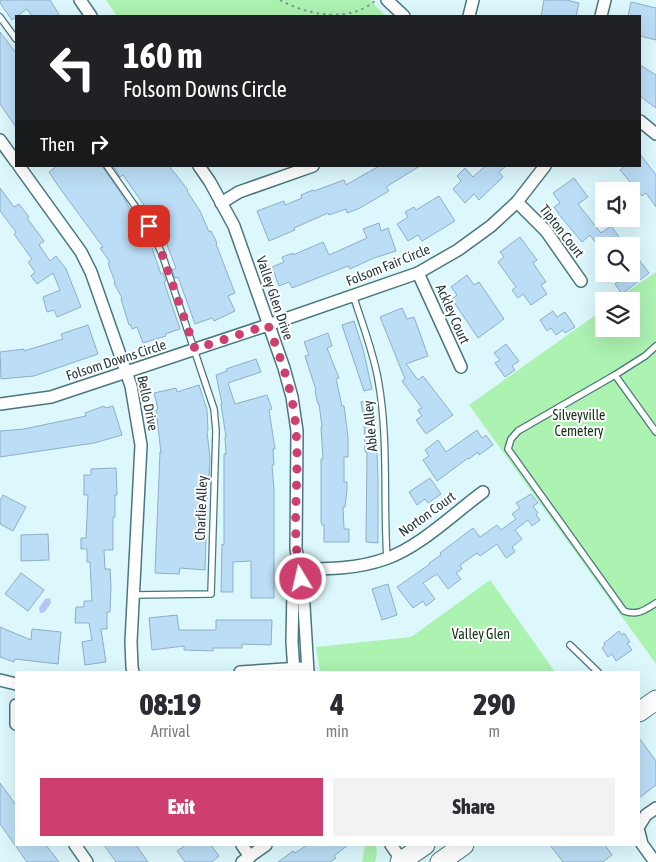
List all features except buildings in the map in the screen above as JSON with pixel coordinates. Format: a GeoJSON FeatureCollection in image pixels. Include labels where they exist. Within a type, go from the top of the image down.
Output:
{"type":"FeatureCollection","features":[{"type":"Feature","properties":{"kind":"main road"},"geometry":{"type":"LineString","coordinates":[[640,711],[656,700]]}},
{"type":"Feature","properties":{"kind":"main road"},"geometry":{"type":"LineString","coordinates":[[440,862],[463,846]]}},
{"type":"Feature","properties":{"kind":"street"},"geometry":{"type":"LineString","coordinates":[[80,0],[90,15]]}},
{"type":"Feature","properties":{"kind":"street"},"geometry":{"type":"LineString","coordinates":[[387,0],[403,15]]}},
{"type":"Feature","properties":{"kind":"street"},"geometry":{"type":"LineString","coordinates":[[469,15],[473,0]]}},
{"type":"Feature","properties":{"kind":"street"},"geometry":{"type":"LineString","coordinates":[[601,15],[605,0]]}},
{"type":"Feature","properties":{"kind":"street"},"geometry":{"type":"LineString","coordinates":[[641,122],[656,134]]}},
{"type":"Feature","properties":{"kind":"street"},"geometry":{"type":"LineString","coordinates":[[0,140],[15,161]]}},
{"type":"Feature","properties":{"kind":"street","name":"Bello Drive"},"geometry":{"type":"LineString","coordinates":[[20,167],[81,252],[91,272],[131,386],[141,445],[131,642],[133,671]]}},
{"type":"Feature","properties":{"kind":"street","name":"Valley Glen Drive"},"geometry":{"type":"LineString","coordinates":[[199,167],[210,182],[234,226],[288,382],[294,410],[296,432],[296,549],[303,590],[307,670]]}},
{"type":"Feature","properties":{"kind":"street"},"geometry":{"type":"LineString","coordinates":[[221,203],[239,192],[310,167]]}},
{"type":"Feature","properties":{"kind":"street","name":"Folsom Fair Circle"},"geometry":{"type":"LineString","coordinates":[[268,325],[418,272],[458,250],[476,238],[516,202],[544,167]]}},
{"type":"Feature","properties":{"kind":"street","name":"Tipton Court"},"geometry":{"type":"LineString","coordinates":[[516,202],[546,231],[581,281]]}},
{"type":"Feature","properties":{"kind":"street","name":"Ackley Court"},"geometry":{"type":"LineString","coordinates":[[418,272],[461,368]]}},
{"type":"Feature","properties":{"kind":"street","name":"Folsom Downs Circle"},"geometry":{"type":"LineString","coordinates":[[0,404],[51,397],[268,325]]}},
{"type":"Feature","properties":{"kind":"street","name":"Norton Court"},"geometry":{"type":"LineString","coordinates":[[298,569],[338,569],[387,559],[415,544],[482,492]]}},
{"type":"Feature","properties":{"kind":"street","name":"Valley Glen Drive"},"geometry":{"type":"LineString","coordinates":[[293,670],[293,589],[298,569]]}},
{"type":"Feature","properties":{"kind":"street"},"geometry":{"type":"LineString","coordinates":[[266,671],[307,670]]}},
{"type":"Feature","properties":{"kind":"street"},"geometry":{"type":"LineString","coordinates":[[0,680],[15,684]]}},
{"type":"Feature","properties":{"kind":"street"},"geometry":{"type":"LineString","coordinates":[[640,824],[646,815],[656,808]]}},
{"type":"Feature","properties":{"kind":"street"},"geometry":{"type":"LineString","coordinates":[[640,836],[642,844],[655,862]]}},
{"type":"Feature","properties":{"kind":"street"},"geometry":{"type":"LineString","coordinates":[[76,846],[87,862]]}},
{"type":"Feature","properties":{"kind":"street"},"geometry":{"type":"LineString","coordinates":[[242,846],[246,859],[265,846]]}},
{"type":"Feature","properties":{"kind":"street"},"geometry":{"type":"LineString","coordinates":[[393,846],[412,855]]}},
{"type":"Feature","properties":{"kind":"lane"},"geometry":{"type":"LineString","coordinates":[[0,17],[15,38]]}},
{"type":"Feature","properties":{"kind":"lane"},"geometry":{"type":"LineString","coordinates":[[109,167],[149,226],[162,254],[195,349]]}},
{"type":"Feature","properties":{"kind":"lane","name":"Able Alley"},"geometry":{"type":"LineString","coordinates":[[353,296],[370,346],[378,380],[386,461],[385,535],[387,559]]}},
{"type":"Feature","properties":{"kind":"lane"},"geometry":{"type":"LineString","coordinates":[[656,346],[645,356],[616,375],[518,431],[511,439],[508,449],[624,611],[630,613],[643,612],[656,603]]}},
{"type":"Feature","properties":{"kind":"lane","name":"Charlie Alley"},"geometry":{"type":"LineString","coordinates":[[134,595],[211,594],[216,431],[214,409],[195,349]]}},
{"type":"Feature","properties":{"kind":"lane"},"geometry":{"type":"LineString","coordinates":[[616,375],[656,432]]}},
{"type":"Feature","properties":{"kind":"lane"},"geometry":{"type":"LineString","coordinates":[[570,645],[597,671]]}},
{"type":"Feature","properties":{"kind":"path"},"geometry":{"type":"LineString","coordinates":[[280,0],[309,12],[349,15],[362,10],[376,0]]}},
{"type":"Feature","properties":{"kind":"path"},"geometry":{"type":"LineString","coordinates":[[295,6],[297,0]]}},
{"type":"Feature","properties":{"kind":"green space"},"geometry":{"type":"Polygon","coordinates":[[[106,0],[370,0],[385,15],[116,15],[106,0]]]}},
{"type":"Feature","properties":{"kind":"green space","name":"Silveyville Cemetery"},"geometry":{"type":"Polygon","coordinates":[[[656,272],[656,664],[469,405],[595,315],[595,337],[640,337],[640,292],[627,292],[656,272]]]}},
{"type":"Feature","properties":{"kind":"green space","name":"Valley Glen"},"geometry":{"type":"Polygon","coordinates":[[[490,580],[554,671],[320,671],[316,647],[411,637],[490,580]]]}},
{"type":"Feature","properties":{"kind":"green space"},"geometry":{"type":"Polygon","coordinates":[[[365,846],[376,846],[375,862],[362,862],[365,846]]]}},
{"type":"Feature","properties":{"kind":"water"},"geometry":{"type":"Polygon","coordinates":[[[50,598],[51,603],[45,611],[40,613],[39,608],[45,599],[50,598]]]}},
{"type":"Feature","properties":{"kind":"route"},"geometry":{"type":"LineString","coordinates":[[149,226],[162,254],[195,349],[268,325],[288,382],[294,410],[297,466],[296,549],[301,579]]}}]}
